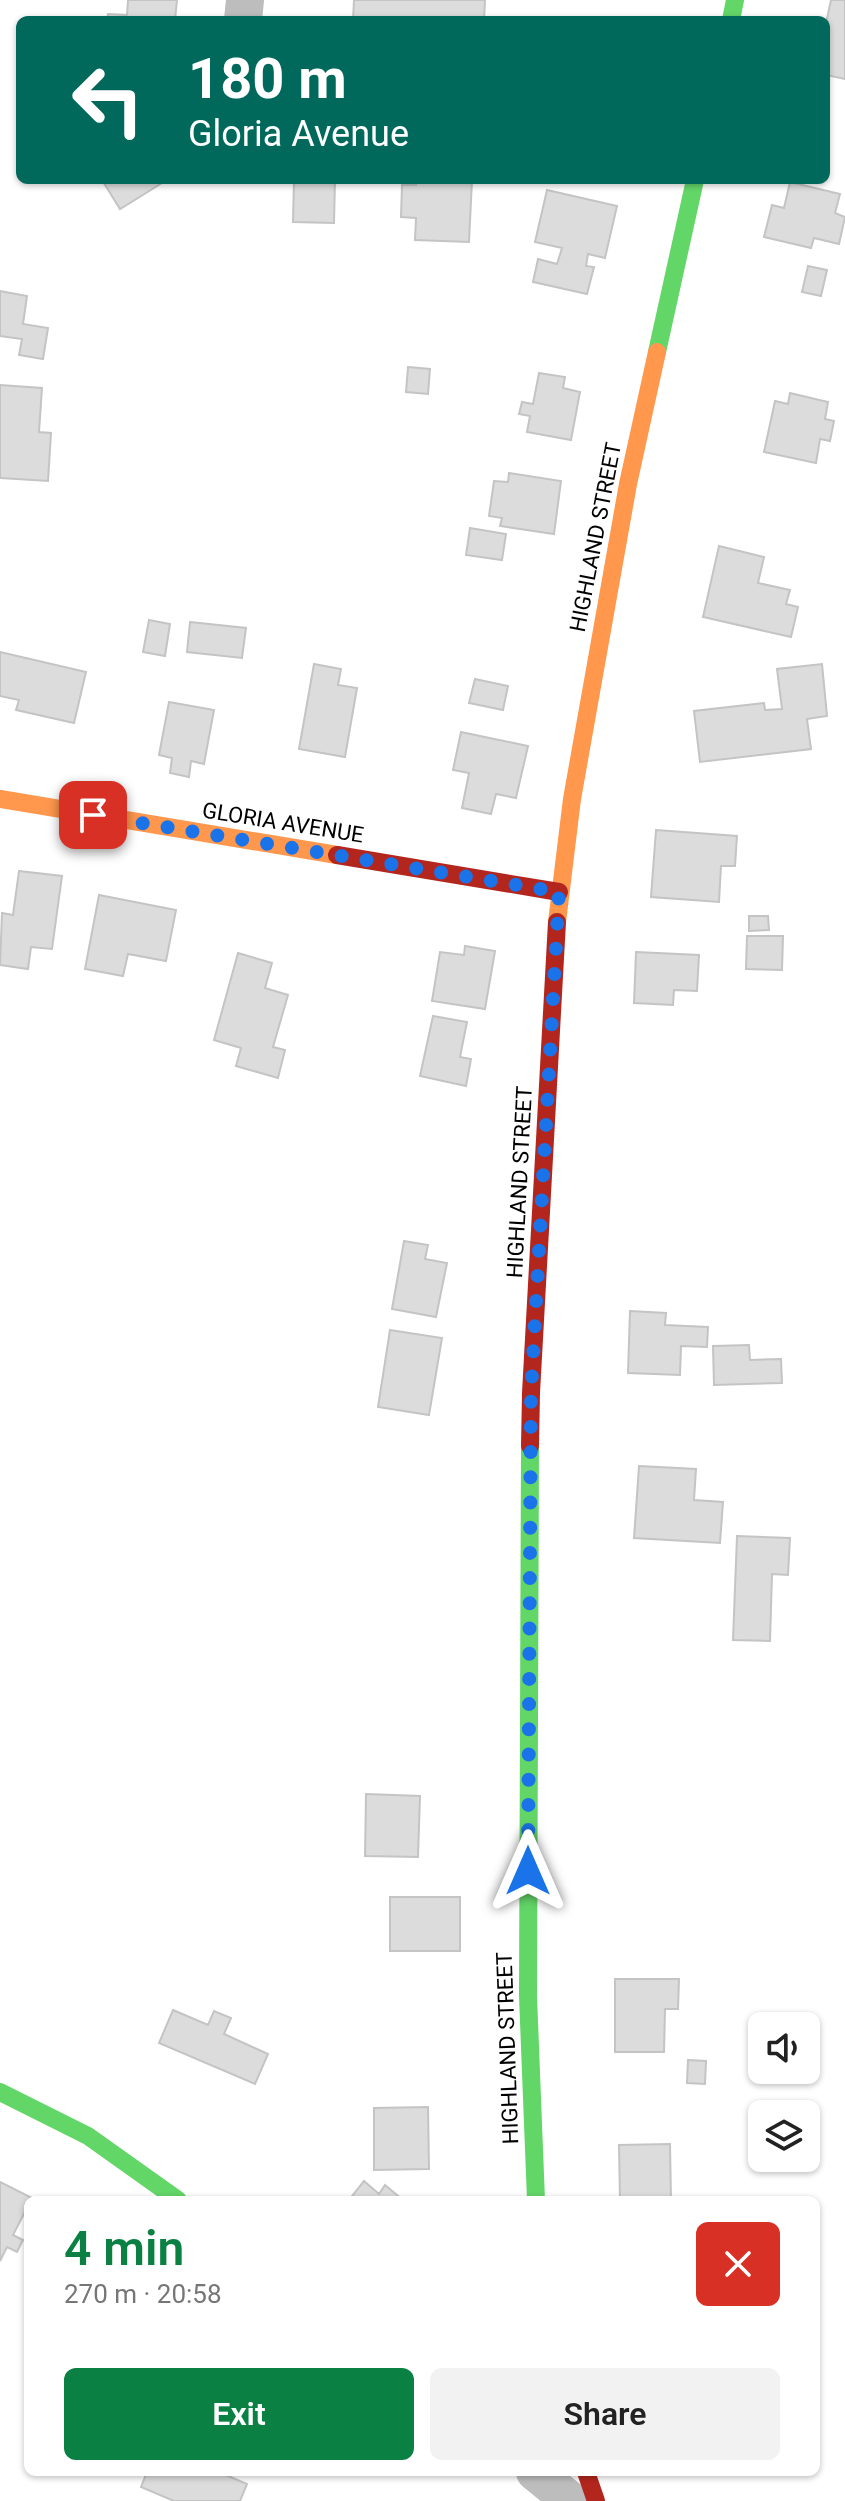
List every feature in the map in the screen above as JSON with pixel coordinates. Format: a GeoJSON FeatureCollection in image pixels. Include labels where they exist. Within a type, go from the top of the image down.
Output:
{"type":"FeatureCollection","features":[{"type":"Feature","properties":{"kind":"street","name":"HIGHLAND STREET"},"geometry":{"type":"LineString","coordinates":[[536,2196],[528,1996],[531,1393],[559,892],[572,799],[628,484],[694,184]]}},
{"type":"Feature","properties":{"kind":"street","name":"GLORIA AVENUE"},"geometry":{"type":"LineString","coordinates":[[0,799],[559,892]]}},
{"type":"Feature","properties":{"kind":"street"},"geometry":{"type":"LineString","coordinates":[[0,2092],[88,2136],[172,2196]]}},
{"type":"Feature","properties":{"kind":"street"},"geometry":{"type":"LineString","coordinates":[[540,2476],[571,2501]]}},
{"type":"Feature","properties":{"kind":"street"},"geometry":{"type":"LineString","coordinates":[[587,2476],[596,2501]]}},
{"type":"Feature","properties":{"kind":"building"},"geometry":{"type":"Polygon","coordinates":[[[128,0],[177,0],[175,16],[108,16],[127,15],[128,0]]]}},
{"type":"Feature","properties":{"kind":"building"},"geometry":{"type":"Polygon","coordinates":[[[354,0],[485,0],[484,16],[353,16],[354,0]]]}},
{"type":"Feature","properties":{"kind":"building"},"geometry":{"type":"Polygon","coordinates":[[[831,0],[845,0],[845,79],[830,76],[830,16],[828,16],[831,0]]]}},
{"type":"Feature","properties":{"kind":"building"},"geometry":{"type":"Polygon","coordinates":[[[104,184],[160,184],[120,209],[104,184]]]}},
{"type":"Feature","properties":{"kind":"building"},"geometry":{"type":"Polygon","coordinates":[[[294,184],[335,184],[334,223],[293,222],[294,184]]]}},
{"type":"Feature","properties":{"kind":"building"},"geometry":{"type":"Polygon","coordinates":[[[472,184],[469,242],[415,240],[416,218],[401,217],[402,185],[472,184]]]}},
{"type":"Feature","properties":{"kind":"building"},"geometry":{"type":"Polygon","coordinates":[[[790,184],[840,194],[835,213],[845,217],[839,244],[814,238],[811,248],[764,237],[772,205],[784,208],[790,184]]]}},
{"type":"Feature","properties":{"kind":"building"},"geometry":{"type":"Polygon","coordinates":[[[547,190],[617,206],[605,258],[588,254],[586,266],[594,267],[587,294],[533,282],[538,259],[557,264],[562,248],[535,242],[547,190]]]}},
{"type":"Feature","properties":{"kind":"building"},"geometry":{"type":"Polygon","coordinates":[[[808,266],[827,270],[821,296],[802,292],[808,266]]]}},
{"type":"Feature","properties":{"kind":"building"},"geometry":{"type":"Polygon","coordinates":[[[0,291],[27,296],[23,324],[48,328],[43,359],[19,355],[22,339],[0,336],[0,291]]]}},
{"type":"Feature","properties":{"kind":"building"},"geometry":{"type":"Polygon","coordinates":[[[408,367],[430,369],[428,394],[406,392],[408,367]]]}},
{"type":"Feature","properties":{"kind":"building"},"geometry":{"type":"Polygon","coordinates":[[[539,373],[565,377],[563,388],[580,392],[571,440],[527,432],[530,416],[519,414],[522,402],[533,404],[539,373]]]}},
{"type":"Feature","properties":{"kind":"building"},"geometry":{"type":"Polygon","coordinates":[[[0,385],[42,388],[39,432],[51,433],[48,481],[0,478],[0,385]]]}},
{"type":"Feature","properties":{"kind":"building"},"geometry":{"type":"Polygon","coordinates":[[[790,393],[828,402],[825,419],[834,421],[830,441],[820,439],[816,463],[764,452],[775,401],[788,404],[790,393]]]}},
{"type":"Feature","properties":{"kind":"building"},"geometry":{"type":"Polygon","coordinates":[[[509,473],[561,481],[554,534],[500,526],[502,518],[489,516],[494,481],[508,482],[509,473]]]}},
{"type":"Feature","properties":{"kind":"building"},"geometry":{"type":"Polygon","coordinates":[[[470,528],[506,534],[502,560],[466,555],[470,528]]]}},
{"type":"Feature","properties":{"kind":"building"},"geometry":{"type":"Polygon","coordinates":[[[719,546],[764,557],[758,583],[790,590],[786,604],[798,607],[791,637],[703,617],[719,546]]]}},
{"type":"Feature","properties":{"kind":"building"},"geometry":{"type":"Polygon","coordinates":[[[149,620],[170,624],[165,656],[143,652],[149,620]]]}},
{"type":"Feature","properties":{"kind":"building"},"geometry":{"type":"Polygon","coordinates":[[[190,622],[246,628],[242,658],[187,652],[190,622]]]}},
{"type":"Feature","properties":{"kind":"building"},"geometry":{"type":"Polygon","coordinates":[[[0,652],[86,672],[74,723],[16,710],[19,700],[0,696],[0,652]]]}},
{"type":"Feature","properties":{"kind":"building"},"geometry":{"type":"Polygon","coordinates":[[[314,664],[341,669],[338,685],[357,688],[345,757],[299,749],[314,664]]]}},
{"type":"Feature","properties":{"kind":"building"},"geometry":{"type":"Polygon","coordinates":[[[822,664],[827,716],[807,719],[811,749],[700,762],[694,711],[764,703],[765,710],[782,709],[777,669],[822,664]]]}},
{"type":"Feature","properties":{"kind":"building"},"geometry":{"type":"Polygon","coordinates":[[[475,679],[508,686],[503,710],[469,703],[475,679]]]}},
{"type":"Feature","properties":{"kind":"building"},"geometry":{"type":"Polygon","coordinates":[[[169,702],[214,710],[204,764],[191,761],[189,777],[170,773],[172,758],[159,755],[169,702]]]}},
{"type":"Feature","properties":{"kind":"building"},"geometry":{"type":"Polygon","coordinates":[[[461,732],[528,746],[516,798],[496,794],[491,814],[462,808],[469,773],[453,770],[461,732]]]}},
{"type":"Feature","properties":{"kind":"building"},"geometry":{"type":"Polygon","coordinates":[[[656,830],[737,836],[735,866],[721,866],[719,902],[651,897],[656,830]]]}},
{"type":"Feature","properties":{"kind":"building"},"geometry":{"type":"Polygon","coordinates":[[[19,871],[62,876],[52,949],[31,947],[28,969],[0,965],[2,913],[13,915],[19,871]]]}},
{"type":"Feature","properties":{"kind":"building"},"geometry":{"type":"Polygon","coordinates":[[[99,895],[176,910],[166,961],[128,954],[123,976],[85,969],[99,895]]]}},
{"type":"Feature","properties":{"kind":"building"},"geometry":{"type":"Polygon","coordinates":[[[749,916],[768,916],[769,930],[749,931],[749,916]]]}},
{"type":"Feature","properties":{"kind":"building"},"geometry":{"type":"Polygon","coordinates":[[[747,936],[783,936],[782,970],[746,969],[747,936]]]}},
{"type":"Feature","properties":{"kind":"building"},"geometry":{"type":"Polygon","coordinates":[[[465,946],[495,951],[485,1009],[432,1001],[440,952],[464,955],[465,946]]]}},
{"type":"Feature","properties":{"kind":"building"},"geometry":{"type":"Polygon","coordinates":[[[636,952],[699,955],[697,991],[674,990],[673,1005],[634,1003],[636,952]]]}},
{"type":"Feature","properties":{"kind":"building"},"geometry":{"type":"Polygon","coordinates":[[[238,953],[272,963],[265,988],[288,995],[273,1047],[285,1050],[278,1078],[236,1066],[241,1048],[214,1040],[238,953]]]}},
{"type":"Feature","properties":{"kind":"building"},"geometry":{"type":"Polygon","coordinates":[[[433,1016],[467,1022],[460,1057],[471,1059],[466,1086],[420,1076],[433,1016]]]}},
{"type":"Feature","properties":{"kind":"building"},"geometry":{"type":"Polygon","coordinates":[[[404,1241],[428,1245],[425,1259],[447,1263],[436,1317],[392,1309],[404,1241]]]}},
{"type":"Feature","properties":{"kind":"building"},"geometry":{"type":"Polygon","coordinates":[[[630,1311],[666,1313],[665,1325],[708,1327],[707,1347],[681,1346],[680,1375],[628,1373],[630,1311]]]}},
{"type":"Feature","properties":{"kind":"building"},"geometry":{"type":"Polygon","coordinates":[[[390,1330],[442,1338],[429,1415],[378,1407],[390,1330]]]}},
{"type":"Feature","properties":{"kind":"building"},"geometry":{"type":"Polygon","coordinates":[[[749,1345],[750,1360],[781,1359],[782,1383],[714,1385],[713,1346],[749,1345]]]}},
{"type":"Feature","properties":{"kind":"building"},"geometry":{"type":"Polygon","coordinates":[[[639,1466],[696,1469],[694,1500],[723,1502],[720,1543],[634,1538],[639,1466]]]}},
{"type":"Feature","properties":{"kind":"building"},"geometry":{"type":"Polygon","coordinates":[[[737,1536],[790,1538],[788,1575],[772,1574],[770,1641],[733,1640],[737,1536]]]}},
{"type":"Feature","properties":{"kind":"building"},"geometry":{"type":"Polygon","coordinates":[[[366,1794],[420,1796],[418,1857],[365,1856],[366,1794]]]}},
{"type":"Feature","properties":{"kind":"building"},"geometry":{"type":"Polygon","coordinates":[[[390,1897],[460,1897],[460,1951],[390,1951],[390,1897]]]}},
{"type":"Feature","properties":{"kind":"building"},"geometry":{"type":"Polygon","coordinates":[[[615,1979],[679,1979],[678,2009],[665,2009],[664,2052],[615,2052],[615,1979]]]}},
{"type":"Feature","properties":{"kind":"building"},"geometry":{"type":"Polygon","coordinates":[[[173,2010],[208,2025],[214,2011],[231,2018],[224,2034],[268,2054],[255,2084],[159,2043],[173,2010]]]}},
{"type":"Feature","properties":{"kind":"building"},"geometry":{"type":"Polygon","coordinates":[[[688,2060],[706,2061],[705,2084],[687,2083],[688,2060]]]}},
{"type":"Feature","properties":{"kind":"building"},"geometry":{"type":"Polygon","coordinates":[[[428,2107],[429,2169],[374,2170],[374,2108],[428,2107]]]}},
{"type":"Feature","properties":{"kind":"building"},"geometry":{"type":"Polygon","coordinates":[[[670,2144],[671,2196],[620,2196],[619,2145],[670,2144]]]}},
{"type":"Feature","properties":{"kind":"building"},"geometry":{"type":"Polygon","coordinates":[[[364,2181],[379,2194],[385,2185],[398,2196],[352,2196],[364,2181]]]}},
{"type":"Feature","properties":{"kind":"building"},"geometry":{"type":"Polygon","coordinates":[[[0,2182],[28,2196],[24,2196],[24,2214],[13,2235],[23,2240],[17,2252],[7,2247],[0,2261],[0,2182]]]}},
{"type":"Feature","properties":{"kind":"building"},"geometry":{"type":"Polygon","coordinates":[[[145,2476],[228,2476],[247,2484],[240,2501],[174,2501],[141,2487],[145,2476]]]}},
{"type":"Feature","properties":{"kind":"traffic: fast"},"geometry":{"type":"LineString","coordinates":[[732,16],[735,0]]}},
{"type":"Feature","properties":{"kind":"traffic: fast"},"geometry":{"type":"LineString","coordinates":[[657,352],[694,184]]}},
{"type":"Feature","properties":{"kind":"traffic: fast"},"geometry":{"type":"LineString","coordinates":[[530,1446],[528,1996],[536,2196]]}},
{"type":"Feature","properties":{"kind":"traffic: fast"},"geometry":{"type":"LineString","coordinates":[[0,2092],[88,2136],[172,2196]]}},
{"type":"Feature","properties":{"kind":"traffic: slow"},"geometry":{"type":"LineString","coordinates":[[557,922],[572,799],[628,484],[657,352]]}},
{"type":"Feature","properties":{"kind":"traffic: slow"},"geometry":{"type":"LineString","coordinates":[[0,799],[337,855]]}},
{"type":"Feature","properties":{"kind":"traffic: jam"},"geometry":{"type":"LineString","coordinates":[[337,855],[559,892]]}},
{"type":"Feature","properties":{"kind":"traffic: jam"},"geometry":{"type":"LineString","coordinates":[[530,1446],[557,922]]}},
{"type":"Feature","properties":{"kind":"traffic: jam"},"geometry":{"type":"LineString","coordinates":[[587,2476],[596,2501]]}},
{"type":"Feature","properties":{"kind":"route"},"geometry":{"type":"LineString","coordinates":[[93,815],[559,892],[531,1393],[528,1871]]}}]}
